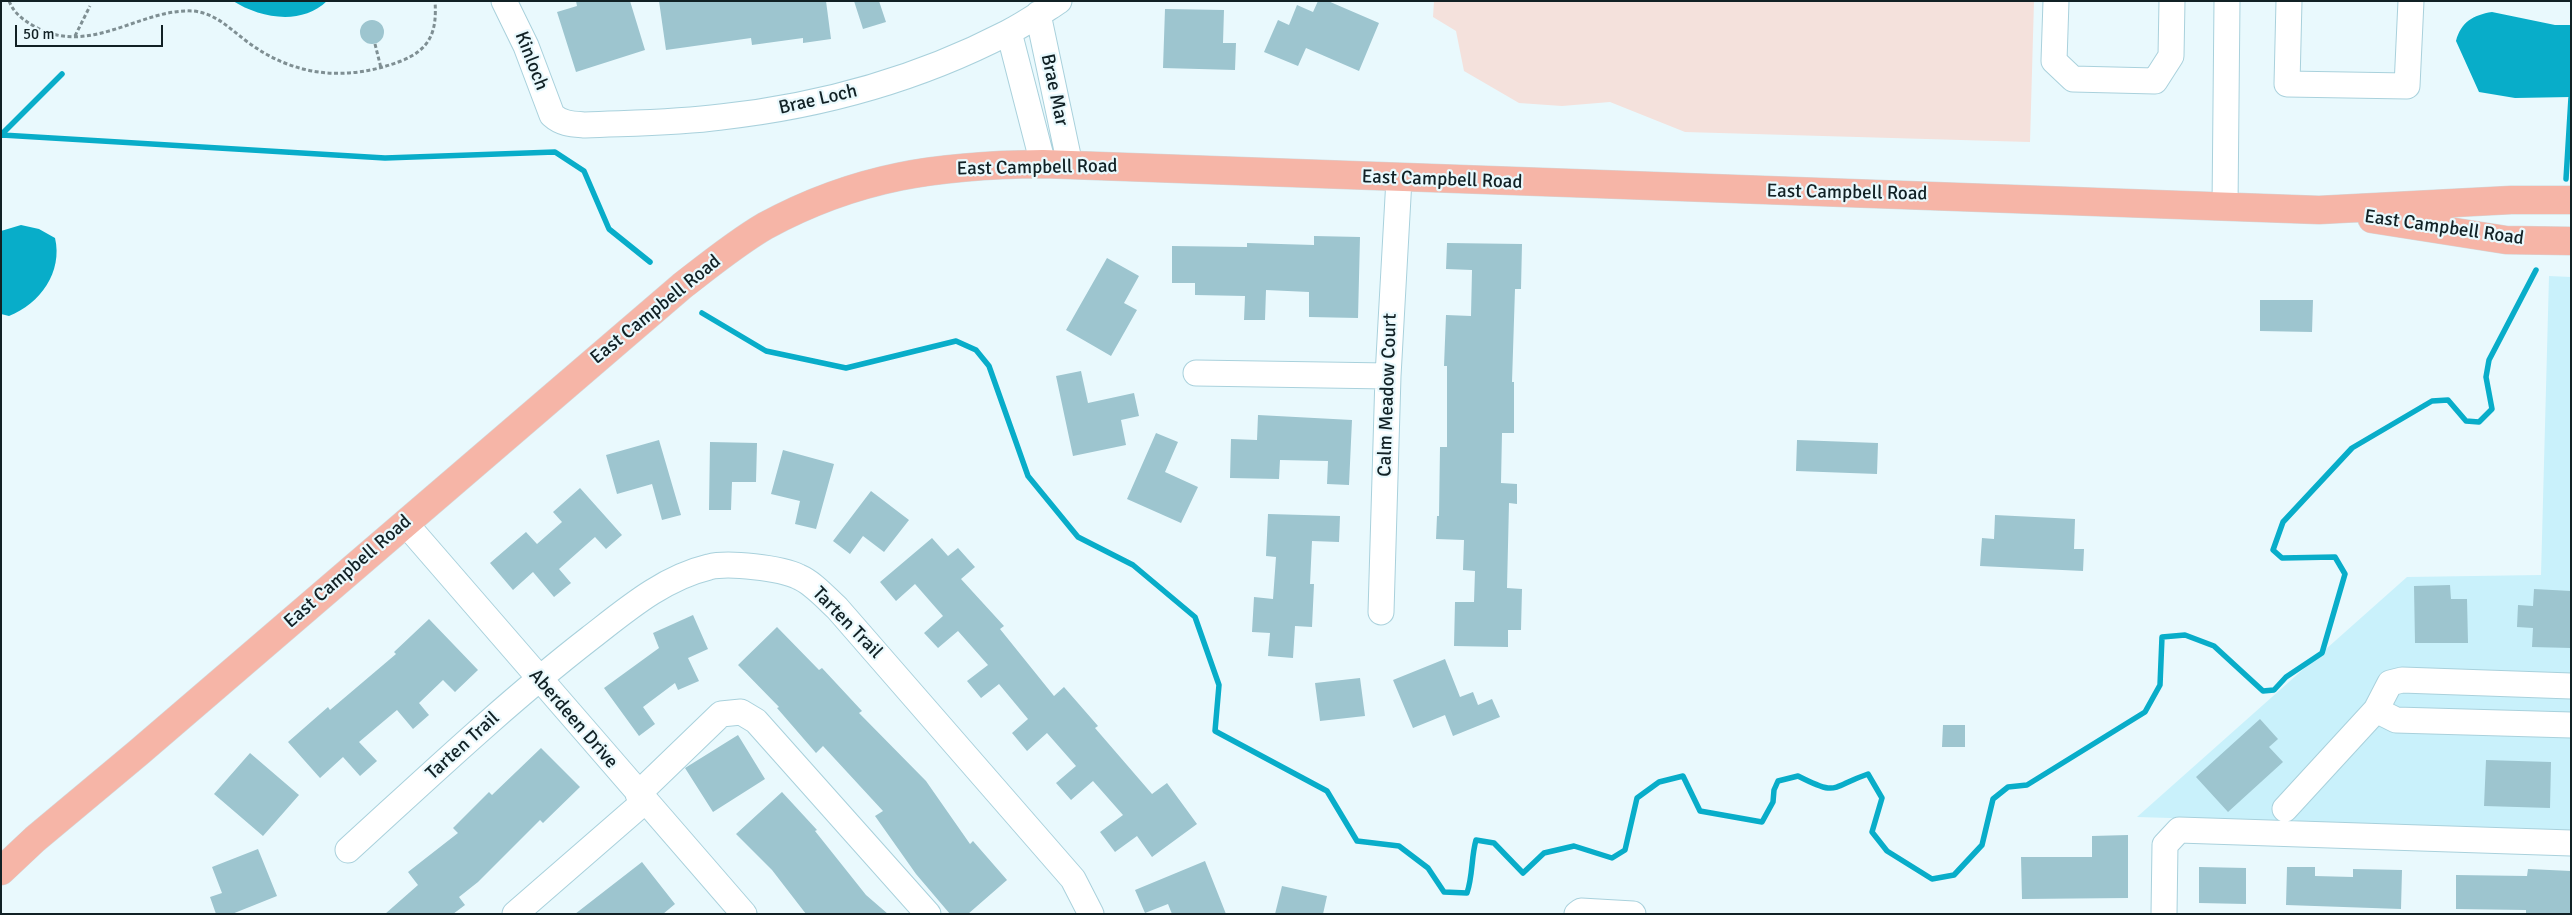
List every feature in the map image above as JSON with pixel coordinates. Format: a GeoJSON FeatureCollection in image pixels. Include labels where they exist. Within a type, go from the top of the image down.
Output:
{"type":"FeatureCollection","features":[{"type":"Feature","properties":{"kind":"main road","name":"East Campbell Road"},"geometry":{"type":"LineString","coordinates":[[1,871],[35,839],[682,286],[764,227],[835,193],[868,182],[936,170],[1043,164],[2319,210],[2511,200],[2571,200]]}},
{"type":"Feature","properties":{"kind":"main road","name":"East Campbell Road"},"geometry":{"type":"LineString","coordinates":[[2319,210],[2506,240],[2571,241]]}},
{"type":"Feature","properties":{"kind":"street","name":"Kinloch"},"geometry":{"type":"LineString","coordinates":[[504,1],[526,46],[552,115],[558,120]]}},
{"type":"Feature","properties":{"kind":"street","name":"Brae Loch"},"geometry":{"type":"LineString","coordinates":[[558,120],[585,125],[719,118],[797,106],[862,90],[921,71],[1009,32],[1059,1]]}},
{"type":"Feature","properties":{"kind":"street"},"geometry":{"type":"LineString","coordinates":[[2056,1],[2054,61],[2073,79],[2155,81],[2171,56],[2172,1]]}},
{"type":"Feature","properties":{"kind":"street"},"geometry":{"type":"LineString","coordinates":[[2225,207],[2227,1]]}},
{"type":"Feature","properties":{"kind":"street"},"geometry":{"type":"LineString","coordinates":[[2289,1],[2287,84],[2407,86],[2411,1]]}},
{"type":"Feature","properties":{"kind":"street","name":"Brae Mar"},"geometry":{"type":"LineString","coordinates":[[1038,14],[1070,165]]}},
{"type":"Feature","properties":{"kind":"street","name":"Brae Mar"},"geometry":{"type":"LineString","coordinates":[[1009,32],[1043,164]]}},
{"type":"Feature","properties":{"kind":"street","name":"Calm Meadow Court"},"geometry":{"type":"LineString","coordinates":[[1381,612],[1388,376],[1398,178]]}},
{"type":"Feature","properties":{"kind":"street"},"geometry":{"type":"LineString","coordinates":[[1196,373],[1388,376]]}},
{"type":"Feature","properties":{"kind":"street","name":"Aberdeen Drive"},"geometry":{"type":"LineString","coordinates":[[405,523],[742,913]]}},
{"type":"Feature","properties":{"kind":"street","name":"Tarten Trail"},"geometry":{"type":"LineString","coordinates":[[348,850],[538,678],[640,600],[673,580],[710,566],[757,567],[799,576],[819,591],[836,608],[1073,879],[1090,914]]}},
{"type":"Feature","properties":{"kind":"street"},"geometry":{"type":"LineString","coordinates":[[2285,809],[2376,710],[2390,683],[2402,680],[2571,686]]}},
{"type":"Feature","properties":{"kind":"street"},"geometry":{"type":"LineString","coordinates":[[2376,710],[2396,720],[2571,725]]}},
{"type":"Feature","properties":{"kind":"street"},"geometry":{"type":"LineString","coordinates":[[515,914],[641,798],[721,714],[741,712],[756,721],[928,914]]}},
{"type":"Feature","properties":{"kind":"street"},"geometry":{"type":"LineString","coordinates":[[2164,914],[2166,845],[2179,830],[2571,843]]}},
{"type":"Feature","properties":{"kind":"street"},"geometry":{"type":"LineString","coordinates":[[1577,914],[1581,911],[1633,914]]}},
{"type":"Feature","properties":{"kind":"path"},"geometry":{"type":"LineString","coordinates":[[9,1],[13,10],[22,19],[37,28],[56,35],[75,36],[109,32],[162,15],[194,11],[210,15],[267,55],[301,70],[338,74],[381,68],[412,57],[425,45],[435,28],[435,1]]}},
{"type":"Feature","properties":{"kind":"path"},"geometry":{"type":"LineString","coordinates":[[75,36],[90,6]]}},
{"type":"Feature","properties":{"kind":"path"},"geometry":{"type":"LineString","coordinates":[[375,44],[381,68]]}},
{"type":"Feature","properties":{"kind":"shaded area"},"geometry":{"type":"Polygon","coordinates":[[[1434,1],[2034,1],[2030,142],[1685,132],[1610,102],[1562,106],[1519,103],[1464,71],[1456,31],[1433,17],[1434,1]]]}},
{"type":"Feature","properties":{"kind":"shaded area"},"geometry":{"type":"Polygon","coordinates":[[[2549,276],[2571,277],[2571,830],[2137,817],[2407,577],[2541,575],[2549,276]]]}},
{"type":"Feature","properties":{"kind":"water"},"geometry":{"type":"Polygon","coordinates":[[[233,1],[327,1],[317,9],[305,14],[280,17],[255,12],[233,1]]]}},
{"type":"Feature","properties":{"kind":"water"},"geometry":{"type":"Polygon","coordinates":[[[2492,12],[2555,25],[2571,25],[2571,97],[2515,98],[2479,92],[2456,41],[2461,29],[2469,20],[2492,12]]]}},
{"type":"Feature","properties":{"kind":"water"},"geometry":{"type":"Polygon","coordinates":[[[21,225],[39,229],[55,238],[56,263],[47,285],[39,295],[20,311],[9,316],[1,314],[1,231],[21,225]]]}},
{"type":"Feature","properties":{"kind":"building"},"geometry":{"type":"Polygon","coordinates":[[[576,1],[630,1],[645,50],[576,72],[557,12],[577,6],[576,1]]]}},
{"type":"Feature","properties":{"kind":"building"},"geometry":{"type":"Polygon","coordinates":[[[659,1],[826,1],[831,39],[803,43],[803,38],[752,45],[751,38],[666,50],[659,1]]]}},
{"type":"Feature","properties":{"kind":"building"},"geometry":{"type":"Polygon","coordinates":[[[854,1],[879,1],[886,22],[863,29],[854,1]]]}},
{"type":"Feature","properties":{"kind":"building"},"geometry":{"type":"Polygon","coordinates":[[[1318,1],[1328,1],[1379,23],[1359,71],[1306,48],[1298,66],[1264,52],[1278,20],[1289,25],[1297,5],[1313,12],[1318,1]]]}},
{"type":"Feature","properties":{"kind":"building"},"geometry":{"type":"Polygon","coordinates":[[[1165,9],[1224,10],[1223,43],[1236,43],[1235,70],[1163,68],[1165,9]]]}},
{"type":"Feature","properties":{"kind":"building"},"geometry":{"type":"Polygon","coordinates":[[[367,20],[377,20],[384,27],[384,37],[377,44],[367,44],[360,37],[360,27],[367,20]]]}},
{"type":"Feature","properties":{"kind":"building"},"geometry":{"type":"Polygon","coordinates":[[[1314,236],[1360,237],[1358,318],[1309,317],[1309,292],[1266,290],[1265,320],[1244,320],[1245,296],[1195,295],[1195,283],[1172,283],[1172,246],[1247,247],[1247,243],[1314,245],[1314,236]]]}},
{"type":"Feature","properties":{"kind":"building"},"geometry":{"type":"Polygon","coordinates":[[[1447,243],[1522,244],[1521,289],[1515,289],[1512,382],[1514,382],[1514,433],[1502,433],[1501,483],[1517,484],[1517,504],[1509,503],[1507,588],[1522,589],[1521,630],[1508,630],[1508,647],[1454,646],[1455,602],[1474,602],[1475,571],[1463,570],[1464,540],[1436,539],[1437,516],[1439,516],[1440,447],[1447,447],[1447,366],[1444,366],[1446,315],[1471,316],[1472,270],[1446,269],[1447,243]]]}},
{"type":"Feature","properties":{"kind":"building"},"geometry":{"type":"Polygon","coordinates":[[[1107,258],[1139,276],[1124,303],[1137,310],[1111,356],[1066,330],[1107,258]]]}},
{"type":"Feature","properties":{"kind":"building"},"geometry":{"type":"Polygon","coordinates":[[[2260,300],[2313,300],[2312,332],[2260,331],[2260,300]]]}},
{"type":"Feature","properties":{"kind":"building"},"geometry":{"type":"Polygon","coordinates":[[[1081,371],[1088,403],[1134,393],[1139,416],[1121,420],[1126,445],[1073,456],[1056,376],[1081,371]]]}},
{"type":"Feature","properties":{"kind":"building"},"geometry":{"type":"Polygon","coordinates":[[[1258,415],[1352,420],[1349,485],[1327,484],[1328,461],[1280,460],[1279,479],[1230,478],[1231,439],[1257,440],[1258,415]]]}},
{"type":"Feature","properties":{"kind":"building"},"geometry":{"type":"Polygon","coordinates":[[[1156,433],[1178,442],[1165,472],[1198,487],[1181,523],[1127,499],[1156,433]]]}},
{"type":"Feature","properties":{"kind":"building"},"geometry":{"type":"Polygon","coordinates":[[[659,440],[681,515],[662,520],[652,484],[617,494],[606,455],[659,440]]]}},
{"type":"Feature","properties":{"kind":"building"},"geometry":{"type":"Polygon","coordinates":[[[1797,440],[1878,443],[1877,474],[1796,471],[1797,440]]]}},
{"type":"Feature","properties":{"kind":"building"},"geometry":{"type":"Polygon","coordinates":[[[710,442],[757,443],[756,482],[732,482],[731,510],[709,510],[710,442]]]}},
{"type":"Feature","properties":{"kind":"building"},"geometry":{"type":"Polygon","coordinates":[[[783,450],[834,464],[816,529],[795,524],[800,501],[771,494],[783,450]]]}},
{"type":"Feature","properties":{"kind":"building"},"geometry":{"type":"Polygon","coordinates":[[[580,488],[622,535],[606,549],[595,537],[559,569],[571,583],[554,597],[533,572],[513,590],[490,563],[526,532],[537,544],[562,522],[553,512],[580,488]]]}},
{"type":"Feature","properties":{"kind":"building"},"geometry":{"type":"Polygon","coordinates":[[[871,491],[909,520],[884,552],[863,536],[850,554],[833,541],[871,491]]]}},
{"type":"Feature","properties":{"kind":"building"},"geometry":{"type":"Polygon","coordinates":[[[1268,514],[1340,516],[1339,542],[1312,541],[1310,584],[1314,584],[1312,627],[1295,626],[1293,658],[1268,656],[1270,633],[1252,632],[1254,597],[1273,599],[1276,557],[1266,556],[1268,514]]]}},
{"type":"Feature","properties":{"kind":"building"},"geometry":{"type":"Polygon","coordinates":[[[1995,515],[2075,519],[2074,549],[2084,549],[2083,571],[1980,566],[1982,538],[1994,539],[1995,515]]]}},
{"type":"Feature","properties":{"kind":"building"},"geometry":{"type":"Polygon","coordinates":[[[932,538],[948,556],[958,548],[975,567],[961,579],[1004,626],[1000,629],[1054,696],[1064,687],[1098,726],[1095,728],[1152,794],[1167,783],[1197,824],[1152,857],[1137,836],[1115,852],[1100,832],[1123,815],[1093,781],[1071,800],[1056,783],[1076,766],[1047,733],[1027,751],[1012,733],[1028,719],[999,684],[981,698],[967,681],[988,665],[958,631],[938,648],[924,633],[943,616],[915,584],[896,601],[880,582],[932,538]]]}},
{"type":"Feature","properties":{"kind":"building"},"geometry":{"type":"Polygon","coordinates":[[[2450,585],[2451,599],[2467,599],[2468,643],[2415,643],[2414,586],[2450,585]]]}},
{"type":"Feature","properties":{"kind":"building"},"geometry":{"type":"Polygon","coordinates":[[[2534,589],[2571,591],[2571,648],[2532,647],[2533,628],[2517,627],[2518,605],[2533,606],[2534,589]]]}},
{"type":"Feature","properties":{"kind":"building"},"geometry":{"type":"Polygon","coordinates":[[[693,615],[708,649],[688,658],[699,681],[678,690],[675,683],[643,707],[655,724],[639,736],[604,688],[659,648],[653,633],[693,615]]]}},
{"type":"Feature","properties":{"kind":"building"},"geometry":{"type":"Polygon","coordinates":[[[429,619],[478,670],[455,692],[443,680],[419,703],[429,715],[413,729],[397,710],[359,742],[377,761],[360,776],[343,757],[320,778],[288,742],[328,707],[330,710],[396,654],[394,652],[429,619]]]}},
{"type":"Feature","properties":{"kind":"building"},"geometry":{"type":"Polygon","coordinates":[[[777,627],[819,670],[822,668],[862,711],[859,713],[926,781],[970,844],[973,841],[1007,880],[968,914],[950,914],[916,874],[875,816],[883,811],[823,746],[816,753],[777,708],[779,707],[738,665],[777,627]]]}},
{"type":"Feature","properties":{"kind":"building"},"geometry":{"type":"Polygon","coordinates":[[[1445,659],[1460,697],[1473,692],[1478,705],[1492,699],[1500,717],[1453,736],[1445,715],[1413,728],[1393,680],[1445,659]]]}},
{"type":"Feature","properties":{"kind":"building"},"geometry":{"type":"Polygon","coordinates":[[[1360,678],[1365,716],[1320,721],[1315,683],[1360,678]]]}},
{"type":"Feature","properties":{"kind":"building"},"geometry":{"type":"Polygon","coordinates":[[[2260,719],[2278,739],[2269,747],[2283,762],[2228,812],[2196,777],[2260,719]]]}},
{"type":"Feature","properties":{"kind":"building"},"geometry":{"type":"Polygon","coordinates":[[[1943,725],[1965,725],[1965,747],[1942,747],[1943,725]]]}},
{"type":"Feature","properties":{"kind":"building"},"geometry":{"type":"Polygon","coordinates":[[[738,735],[765,779],[713,812],[685,768],[738,735]]]}},
{"type":"Feature","properties":{"kind":"building"},"geometry":{"type":"Polygon","coordinates":[[[541,748],[580,787],[543,823],[540,820],[478,882],[459,897],[465,905],[453,914],[385,914],[418,885],[408,872],[458,833],[453,828],[489,792],[492,795],[541,748]]]}},
{"type":"Feature","properties":{"kind":"building"},"geometry":{"type":"Polygon","coordinates":[[[250,753],[299,795],[263,836],[214,794],[250,753]]]}},
{"type":"Feature","properties":{"kind":"building"},"geometry":{"type":"Polygon","coordinates":[[[2486,760],[2551,762],[2550,808],[2484,806],[2486,760]]]}},
{"type":"Feature","properties":{"kind":"building"},"geometry":{"type":"Polygon","coordinates":[[[782,792],[817,830],[815,831],[866,895],[888,914],[806,914],[772,870],[736,834],[782,792]]]}},
{"type":"Feature","properties":{"kind":"building"},"geometry":{"type":"Polygon","coordinates":[[[2128,835],[2128,898],[2022,899],[2021,857],[2092,857],[2092,836],[2128,835]]]}},
{"type":"Feature","properties":{"kind":"building"},"geometry":{"type":"Polygon","coordinates":[[[258,849],[277,896],[232,914],[216,914],[210,897],[222,893],[212,867],[258,849]]]}},
{"type":"Feature","properties":{"kind":"building"},"geometry":{"type":"Polygon","coordinates":[[[1205,861],[1226,914],[1172,914],[1168,904],[1145,913],[1135,890],[1205,861]]]}},
{"type":"Feature","properties":{"kind":"building"},"geometry":{"type":"Polygon","coordinates":[[[642,862],[675,904],[663,914],[575,914],[642,862]]]}},
{"type":"Feature","properties":{"kind":"building"},"geometry":{"type":"Polygon","coordinates":[[[2199,867],[2246,868],[2246,904],[2199,903],[2199,867]]]}},
{"type":"Feature","properties":{"kind":"building"},"geometry":{"type":"Polygon","coordinates":[[[2287,867],[2315,867],[2315,876],[2353,877],[2353,869],[2402,870],[2401,909],[2286,905],[2287,867]]]}},
{"type":"Feature","properties":{"kind":"building"},"geometry":{"type":"Polygon","coordinates":[[[2528,869],[2571,871],[2571,914],[2526,914],[2526,910],[2456,909],[2456,875],[2527,876],[2528,869]]]}},
{"type":"Feature","properties":{"kind":"building"},"geometry":{"type":"Polygon","coordinates":[[[1282,886],[1327,896],[1323,914],[1275,914],[1282,886]]]}},
{"type":"Feature","properties":{"kind":"waterway"},"geometry":{"type":"LineString","coordinates":[[1,135],[62,74]]}},
{"type":"Feature","properties":{"kind":"waterway"},"geometry":{"type":"LineString","coordinates":[[2566,179],[2571,98]]}},
{"type":"Feature","properties":{"kind":"waterway"},"geometry":{"type":"LineString","coordinates":[[2,135],[385,158],[555,152],[584,171],[609,229],[650,262]]}},
{"type":"Feature","properties":{"kind":"waterway"},"geometry":{"type":"LineString","coordinates":[[702,313],[766,351],[846,368],[956,341],[976,350],[989,366],[1028,476],[1078,537],[1133,565],[1195,617],[1219,685],[1215,731],[1327,791],[1357,841],[1399,846],[1428,868],[1444,892],[1467,893],[1476,840],[1494,843],[1523,873],[1544,853],[1574,846],[1612,858],[1625,850],[1637,798],[1659,782],[1683,776],[1700,811],[1762,822],[1773,802],[1774,790],[1778,781],[1798,776],[1821,786],[1834,788],[1868,774],[1882,798],[1872,832],[1887,851],[1932,879],[1954,875],[1982,845],[1993,799],[2008,787],[2027,785],[2145,712],[2160,685],[2162,637],[2185,635],[2214,646],[2263,691],[2274,690],[2286,677],[2322,653],[2345,574],[2335,557],[2282,558],[2273,550],[2283,522],[2352,448],[2432,401],[2448,400],[2466,421],[2479,422],[2492,409],[2486,377],[2489,360],[2536,270]]}}]}
